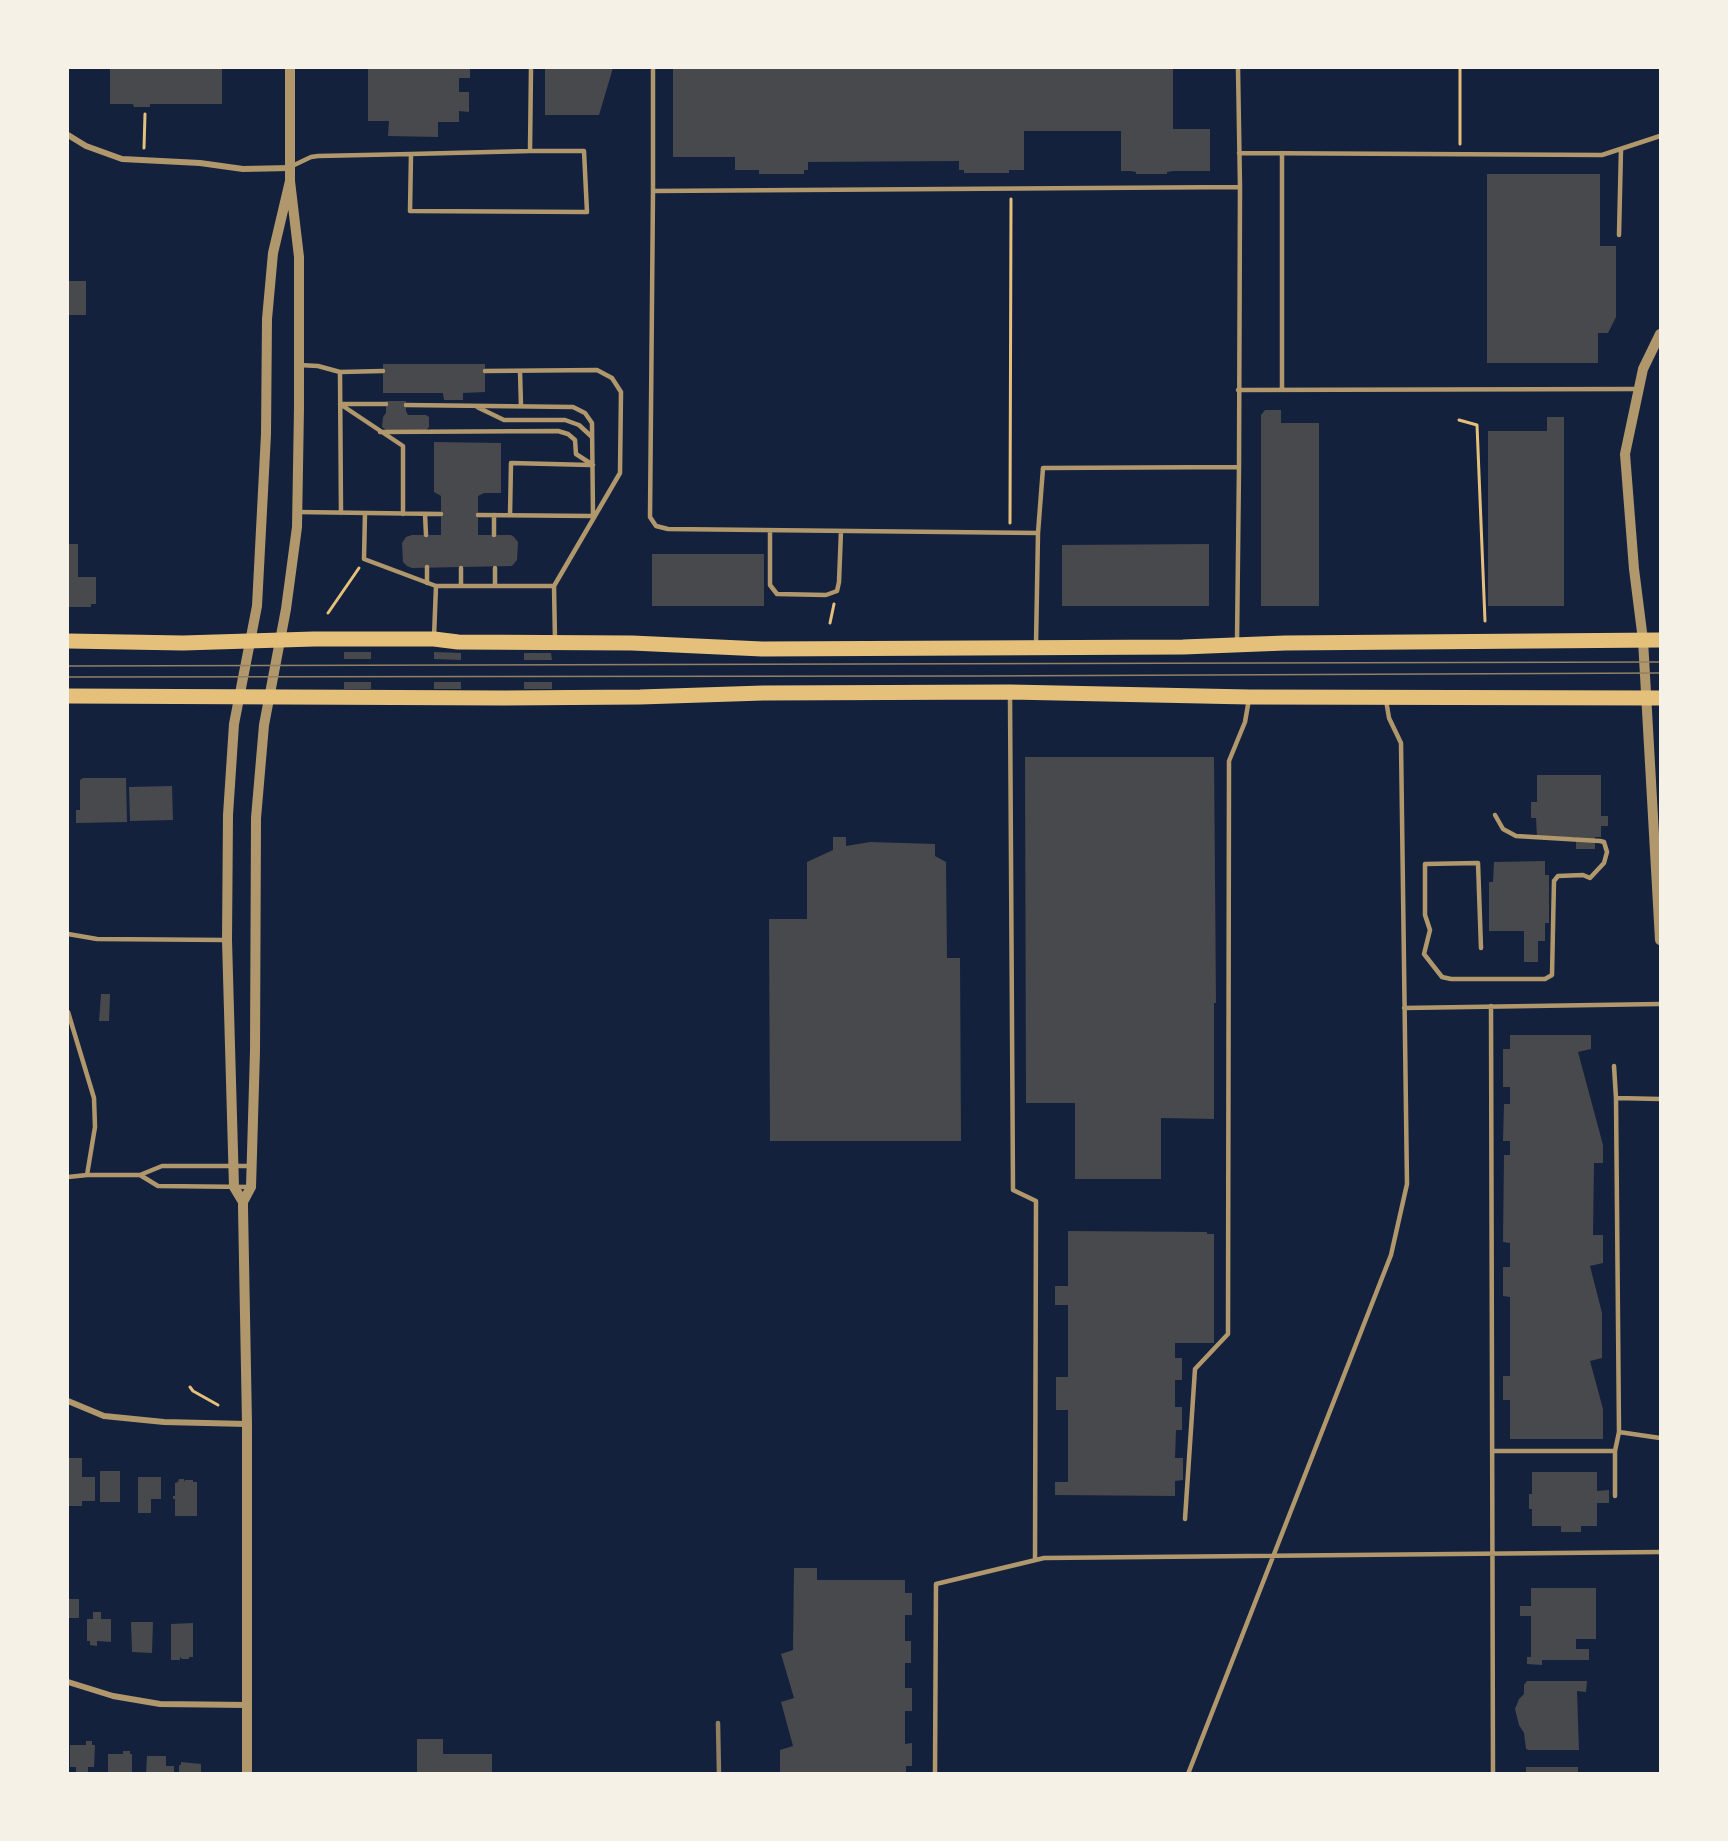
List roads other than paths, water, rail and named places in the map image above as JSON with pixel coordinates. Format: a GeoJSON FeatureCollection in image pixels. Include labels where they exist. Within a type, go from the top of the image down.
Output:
{"type":"FeatureCollection","features":[{"type":"Feature","properties":{"kind":"main road"},"geometry":{"type":"LineString","coordinates":[[68,642],[192,643],[434,639],[458,642],[632,643],[737,649],[1183,647],[1237,644],[1660,640]]}},
{"type":"Feature","properties":{"kind":"main road"},"geometry":{"type":"LineString","coordinates":[[68,696],[527,698],[763,693],[1010,692],[1249,697],[1654,698]]}},
{"type":"Feature","properties":{"kind":"street"},"geometry":{"type":"LineString","coordinates":[[247,1773],[247,1424],[243,1202],[251,1187],[252,1166],[256,818],[264,724],[280,640],[297,527],[299,257],[290,180],[290,68]]}},
{"type":"Feature","properties":{"kind":"street"},"geometry":{"type":"LineString","coordinates":[[68,135],[86,146],[122,159],[200,163],[243,169],[290,168]]}},
{"type":"Feature","properties":{"kind":"street"},"geometry":{"type":"LineString","coordinates":[[243,1202],[234,1187],[233,1166],[227,940],[228,815],[234,724],[257,606],[264,469],[267,319],[273,253],[290,180]]}},
{"type":"Feature","properties":{"kind":"street"},"geometry":{"type":"LineString","coordinates":[[1660,334],[1643,369],[1625,454],[1634,569],[1643,640],[1654,698],[1660,940]]}},
{"type":"Feature","properties":{"kind":"street"},"geometry":{"type":"LineString","coordinates":[[68,1401],[104,1416],[164,1422],[247,1424]]}},
{"type":"Feature","properties":{"kind":"street"},"geometry":{"type":"LineString","coordinates":[[68,1682],[113,1696],[160,1704],[247,1705]]}},
{"type":"Feature","properties":{"kind":"lane"},"geometry":{"type":"LineString","coordinates":[[530,152],[531,68]]}},
{"type":"Feature","properties":{"kind":"lane"},"geometry":{"type":"LineString","coordinates":[[653,68],[650,517],[656,526],[668,529],[771,531],[1038,533]]}},
{"type":"Feature","properties":{"kind":"lane"},"geometry":{"type":"LineString","coordinates":[[1237,644],[1240,187],[1238,68]]}},
{"type":"Feature","properties":{"kind":"lane"},"geometry":{"type":"LineString","coordinates":[[1239,153],[1602,155],[1660,136]]}},
{"type":"Feature","properties":{"kind":"lane"},"geometry":{"type":"LineString","coordinates":[[1619,235],[1621,149]]}},
{"type":"Feature","properties":{"kind":"lane"},"geometry":{"type":"LineString","coordinates":[[290,168],[311,157],[411,154],[584,151],[587,212],[410,211],[411,154]]}},
{"type":"Feature","properties":{"kind":"lane"},"geometry":{"type":"LineString","coordinates":[[1282,153],[1282,389]]}},
{"type":"Feature","properties":{"kind":"lane"},"geometry":{"type":"LineString","coordinates":[[653,191],[1240,187]]}},
{"type":"Feature","properties":{"kind":"lane"},"geometry":{"type":"LineString","coordinates":[[299,365],[318,366],[340,372],[383,371]]}},
{"type":"Feature","properties":{"kind":"lane"},"geometry":{"type":"LineString","coordinates":[[485,371],[597,370],[612,378],[621,392],[620,473],[554,586],[555,643]]}},
{"type":"Feature","properties":{"kind":"lane"},"geometry":{"type":"LineString","coordinates":[[520,371],[521,406]]}},
{"type":"Feature","properties":{"kind":"lane"},"geometry":{"type":"LineString","coordinates":[[340,372],[341,513]]}},
{"type":"Feature","properties":{"kind":"lane"},"geometry":{"type":"LineString","coordinates":[[1239,390],[1639,389]]}},
{"type":"Feature","properties":{"kind":"lane"},"geometry":{"type":"LineString","coordinates":[[340,404],[386,404]]}},
{"type":"Feature","properties":{"kind":"lane"},"geometry":{"type":"LineString","coordinates":[[340,404],[403,446],[403,514]]}},
{"type":"Feature","properties":{"kind":"lane"},"geometry":{"type":"LineString","coordinates":[[406,405],[573,407],[585,413],[592,423],[593,516]]}},
{"type":"Feature","properties":{"kind":"lane"},"geometry":{"type":"LineString","coordinates":[[474,406],[504,420],[565,420],[579,425],[592,437]]}},
{"type":"Feature","properties":{"kind":"lane"},"geometry":{"type":"LineString","coordinates":[[380,432],[558,430],[575,440],[576,454],[592,465]]}},
{"type":"Feature","properties":{"kind":"lane"},"geometry":{"type":"LineString","coordinates":[[510,515],[511,463],[592,465]]}},
{"type":"Feature","properties":{"kind":"lane"},"geometry":{"type":"LineString","coordinates":[[1036,648],[1038,533],[1043,468],[1239,468]]}},
{"type":"Feature","properties":{"kind":"lane"},"geometry":{"type":"LineString","coordinates":[[297,512],[441,514]]}},
{"type":"Feature","properties":{"kind":"lane"},"geometry":{"type":"LineString","coordinates":[[365,513],[364,559],[436,586],[554,586]]}},
{"type":"Feature","properties":{"kind":"lane"},"geometry":{"type":"LineString","coordinates":[[425,514],[426,535]]}},
{"type":"Feature","properties":{"kind":"lane"},"geometry":{"type":"LineString","coordinates":[[478,515],[593,516]]}},
{"type":"Feature","properties":{"kind":"lane"},"geometry":{"type":"LineString","coordinates":[[494,515],[494,535]]}},
{"type":"Feature","properties":{"kind":"lane"},"geometry":{"type":"LineString","coordinates":[[771,531],[770,585],[777,594],[826,595],[837,591],[841,531]]}},
{"type":"Feature","properties":{"kind":"lane"},"geometry":{"type":"LineString","coordinates":[[427,567],[427,583]]}},
{"type":"Feature","properties":{"kind":"lane"},"geometry":{"type":"LineString","coordinates":[[461,568],[461,586]]}},
{"type":"Feature","properties":{"kind":"lane"},"geometry":{"type":"LineString","coordinates":[[495,568],[495,586]]}},
{"type":"Feature","properties":{"kind":"lane"},"geometry":{"type":"LineString","coordinates":[[434,639],[436,586]]}},
{"type":"Feature","properties":{"kind":"lane"},"geometry":{"type":"LineString","coordinates":[[1010,692],[1013,1190],[1036,1201],[1035,1560]]}},
{"type":"Feature","properties":{"kind":"lane"},"geometry":{"type":"LineString","coordinates":[[1185,1519],[1195,1369],[1228,1334],[1229,761],[1245,722],[1249,697]]}},
{"type":"Feature","properties":{"kind":"lane"},"geometry":{"type":"LineString","coordinates":[[1188,1773],[1391,1255],[1407,1184],[1401,743],[1389,718],[1385,697]]}},
{"type":"Feature","properties":{"kind":"lane"},"geometry":{"type":"LineString","coordinates":[[1481,948],[1478,863],[1425,864],[1425,915],[1430,930],[1424,954],[1442,977],[1451,979],[1545,979],[1552,975],[1554,881],[1558,876],[1583,875],[1590,878],[1604,863],[1607,852],[1604,842],[1600,841],[1516,836],[1503,829],[1495,815]]}},
{"type":"Feature","properties":{"kind":"lane"},"geometry":{"type":"LineString","coordinates":[[68,934],[97,939],[227,940]]}},
{"type":"Feature","properties":{"kind":"lane"},"geometry":{"type":"LineString","coordinates":[[1404,1008],[1660,1004]]}},
{"type":"Feature","properties":{"kind":"lane"},"geometry":{"type":"LineString","coordinates":[[1491,1006],[1493,1773]]}},
{"type":"Feature","properties":{"kind":"lane"},"geometry":{"type":"LineString","coordinates":[[68,1011],[94,1098],[95,1127],[87,1175]]}},
{"type":"Feature","properties":{"kind":"lane"},"geometry":{"type":"LineString","coordinates":[[1614,1066],[1619,1432],[1615,1451],[1615,1496]]}},
{"type":"Feature","properties":{"kind":"lane"},"geometry":{"type":"LineString","coordinates":[[1616,1098],[1660,1100]]}},
{"type":"Feature","properties":{"kind":"lane"},"geometry":{"type":"LineString","coordinates":[[68,1177],[140,1175],[162,1166],[252,1166]]}},
{"type":"Feature","properties":{"kind":"lane"},"geometry":{"type":"LineString","coordinates":[[140,1175],[158,1186],[251,1187]]}},
{"type":"Feature","properties":{"kind":"lane"},"geometry":{"type":"LineString","coordinates":[[1619,1432],[1660,1438]]}},
{"type":"Feature","properties":{"kind":"lane"},"geometry":{"type":"LineString","coordinates":[[1492,1451],[1615,1451]]}},
{"type":"Feature","properties":{"kind":"lane"},"geometry":{"type":"LineString","coordinates":[[935,1773],[936,1584],[1035,1560],[1660,1552]]}},
{"type":"Feature","properties":{"kind":"tram line"},"geometry":{"type":"LineString","coordinates":[[68,666],[1660,662]]}},
{"type":"Feature","properties":{"kind":"tram line"},"geometry":{"type":"LineString","coordinates":[[68,677],[1660,673]]}},
{"type":"Feature","properties":{"kind":"railway"},"geometry":{"type":"LineString","coordinates":[[718,1723],[719,1774]]}}]}
